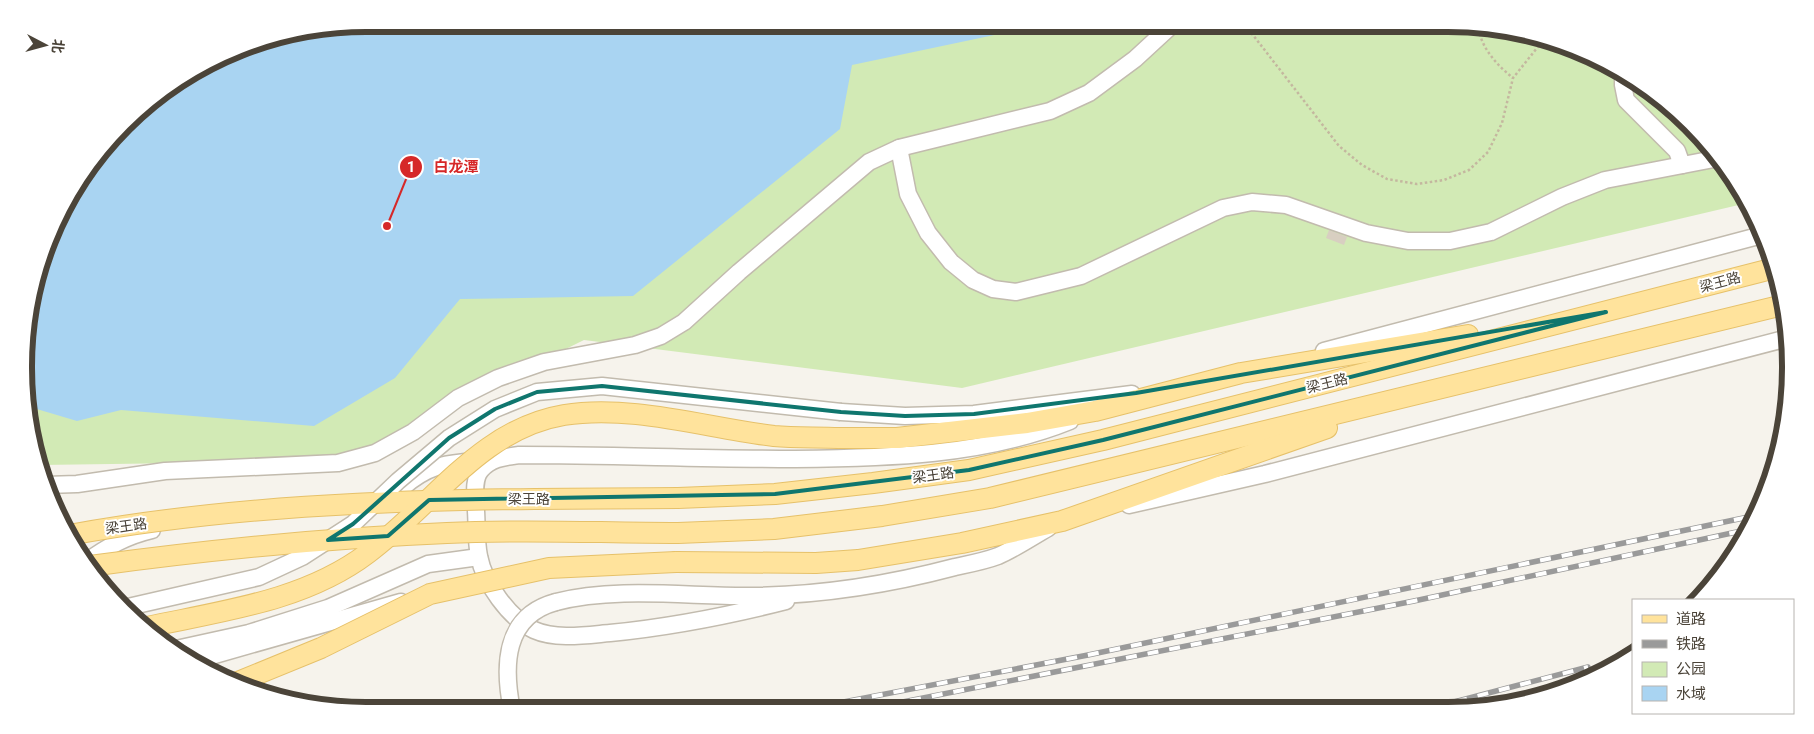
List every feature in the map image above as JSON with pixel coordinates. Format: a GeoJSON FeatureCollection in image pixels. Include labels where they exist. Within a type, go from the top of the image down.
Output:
{"type":"FeatureCollection","features":[{"type":"Feature","properties":{"kind":"main road","name":"梁王路"},"geometry":{"type":"LineString","coordinates":[[77,534],[219,513],[353,502],[678,498],[775,494],[873,484],[969,470],[1104,440],[1767,270]]}},
{"type":"Feature","properties":{"kind":"main road"},"geometry":{"type":"LineString","coordinates":[[98,565],[201,551],[329,540],[431,534],[678,533],[774,528],[862,519],[990,498],[1776,307]]}},
{"type":"Feature","properties":{"kind":"main road"},"geometry":{"type":"LineString","coordinates":[[155,625],[261,602],[300,590],[329,576],[367,554],[429,500],[463,467],[495,443],[527,426],[564,415],[609,412],[776,436],[897,438],[962,432],[1095,412],[1241,373],[1606,312]]}},
{"type":"Feature","properties":{"kind":"main road"},"geometry":{"type":"LineString","coordinates":[[246,679],[321,648],[430,594],[549,568],[676,562],[792,564],[858,560],[962,544],[1062,521],[1440,389]]}},
{"type":"Feature","properties":{"kind":"street"},"geometry":{"type":"LineString","coordinates":[[54,485],[77,484],[165,471],[338,463],[375,453],[412,432],[458,398],[498,378],[544,362],[635,345],[661,336],[684,322],[739,272],[869,162],[899,148],[1050,111],[1089,93],[1135,60],[1165,32]]}},
{"type":"Feature","properties":{"kind":"street"},"geometry":{"type":"LineString","coordinates":[[1623,83],[1626,100],[1677,151],[1682,165]]}},
{"type":"Feature","properties":{"kind":"street"},"geometry":{"type":"LineString","coordinates":[[899,148],[908,194],[928,233],[945,255],[973,280],[993,289],[1016,292],[1081,276],[1223,208],[1252,202],[1286,205],[1366,233],[1408,241],[1450,241],[1491,232],[1562,197],[1605,180],[1709,160]]}},
{"type":"Feature","properties":{"kind":"street"},"geometry":{"type":"LineString","coordinates":[[132,606],[190,595],[260,577],[302,556],[353,524],[449,438],[495,409],[537,392],[602,386],[841,412],[905,416],[974,414],[1136,393],[1241,373],[1755,237]]}},
{"type":"Feature","properties":{"kind":"street"},"geometry":{"type":"LineString","coordinates":[[511,702],[506,671],[508,652],[522,624],[532,613],[546,604],[595,596],[746,596],[825,590],[896,581],[998,556],[1062,521],[1265,474],[1781,340]]}},
{"type":"Feature","properties":{"kind":"street"},"geometry":{"type":"LineString","coordinates":[[92,558],[112,544],[133,534],[159,529],[369,510],[381,504],[428,468],[444,464],[543,455],[688,459],[870,459],[999,442],[1050,430],[1095,412]]}},
{"type":"Feature","properties":{"kind":"street"},"geometry":{"type":"LineString","coordinates":[[496,458],[480,470],[475,487],[479,557],[494,593],[509,611],[534,630],[556,635],[590,635],[658,628],[712,620],[825,590]]}},
{"type":"Feature","properties":{"kind":"street"},"geometry":{"type":"LineString","coordinates":[[184,647],[249,633],[328,608],[428,564],[479,557]]}},
{"type":"Feature","properties":{"kind":"street"},"geometry":{"type":"LineString","coordinates":[[203,658],[430,594]]}},
{"type":"Feature","properties":{"kind":"path"},"geometry":{"type":"LineString","coordinates":[[1249,32],[1339,146],[1362,166],[1387,178],[1417,184],[1444,180],[1469,170],[1488,152],[1502,123],[1513,78],[1539,45]]}},
{"type":"Feature","properties":{"kind":"path"},"geometry":{"type":"LineString","coordinates":[[1479,34],[1480,40],[1503,70],[1513,78]]}},
{"type":"Feature","properties":{"kind":"highlighted area"},"geometry":{"type":"Polygon","coordinates":[[[1606,312],[1103,440],[969,470],[775,494],[429,500],[388,536],[328,540],[353,524],[449,438],[495,409],[537,392],[602,386],[841,412],[905,416],[974,414],[1136,393],[1606,312]]]}},
{"type":"Feature","properties":{"kind":"green space"},"geometry":{"type":"Polygon","coordinates":[[[367,32],[1447,32],[1491,35],[1555,50],[1595,67],[1633,89],[1684,130],[1712,163],[1740,205],[962,388],[584,340],[339,461],[47,465],[35,411],[32,367],[35,323],[39,302],[50,259],[58,239],[77,200],[89,181],[130,130],[181,89],[219,67],[259,50],[323,35],[367,32]]]}},
{"type":"Feature","properties":{"kind":"water"},"geometry":{"type":"Polygon","coordinates":[[[367,32],[1008,32],[852,65],[840,129],[633,296],[460,299],[395,378],[314,426],[121,410],[77,421],[35,408],[32,367],[35,323],[44,280],[58,239],[77,200],[89,181],[130,130],[181,89],[200,77],[239,58],[259,50],[302,39],[323,35],[367,32]]]}},
{"type":"Feature","properties":{"kind":"building"},"geometry":{"type":"Polygon","coordinates":[[[1329,230],[1347,237],[1344,245],[1326,238],[1329,230]]]}},
{"type":"Feature","properties":{"kind":"railway"},"geometry":{"type":"LineString","coordinates":[[843,702],[1088,655],[1746,518]]}},
{"type":"Feature","properties":{"kind":"railway"},"geometry":{"type":"LineString","coordinates":[[902,702],[1414,601],[1738,532]]}},
{"type":"Feature","properties":{"kind":"railway"},"geometry":{"type":"LineString","coordinates":[[1456,702],[1588,667]]}},
{"type":"Feature","properties":{"kind":"place","name":"白龙潭"},"geometry":{"type":"Point","coordinates":[387,226]}}]}
